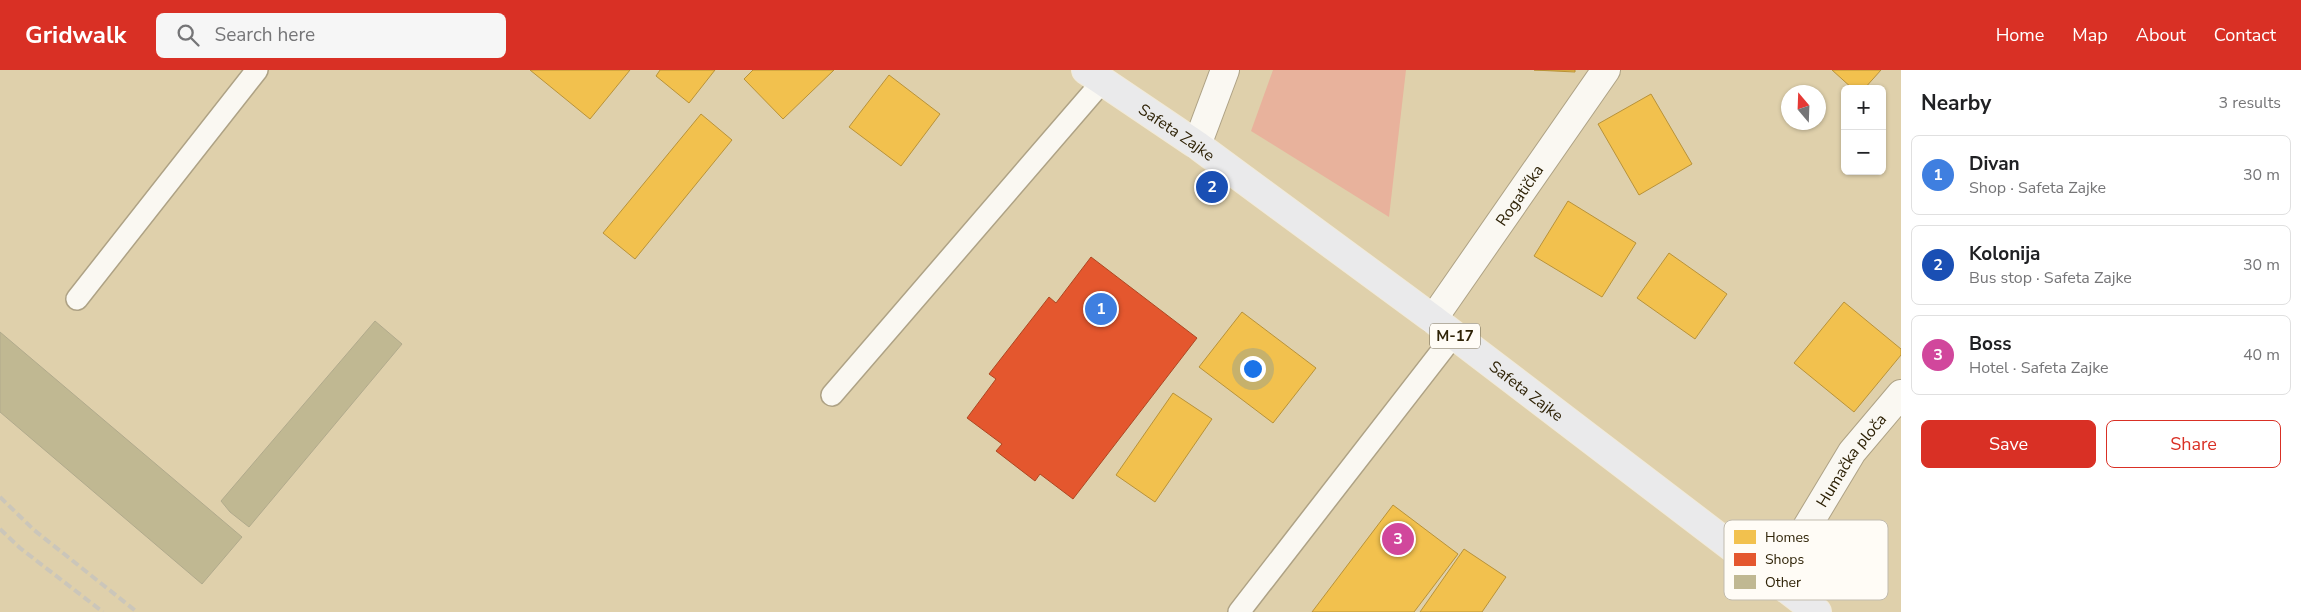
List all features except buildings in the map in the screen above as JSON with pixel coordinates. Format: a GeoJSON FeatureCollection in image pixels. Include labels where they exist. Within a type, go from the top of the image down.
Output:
{"type":"FeatureCollection","features":[{"type":"Feature","properties":{"kind":"main road","name":"Safeta Zajke"},"geometry":{"type":"LineString","coordinates":[[1094,76],[1197,145],[1443,327],[1724,541]]}},
{"type":"Feature","properties":{"kind":"main road","name":"Safeta Zajke"},"geometry":{"type":"LineString","coordinates":[[1801,600],[1816,612]]}},
{"type":"Feature","properties":{"kind":"street"},"geometry":{"type":"LineString","coordinates":[[1197,145],[1225,70]]}},
{"type":"Feature","properties":{"kind":"street","name":"Rogatička"},"geometry":{"type":"LineString","coordinates":[[1443,327],[1606,70]]}},
{"type":"Feature","properties":{"kind":"street","name":"Humačka ploča"},"geometry":{"type":"LineString","coordinates":[[1811,520],[1852,452],[1901,394]]}},
{"type":"Feature","properties":{"kind":"lane"},"geometry":{"type":"LineString","coordinates":[[76,299],[257,70]]}},
{"type":"Feature","properties":{"kind":"lane"},"geometry":{"type":"LineString","coordinates":[[832,395],[1094,76]]}},
{"type":"Feature","properties":{"kind":"lane"},"geometry":{"type":"LineString","coordinates":[[1239,612],[1443,327]]}},
{"type":"Feature","properties":{"kind":"shaded area"},"geometry":{"type":"Polygon","coordinates":[[[1273,70],[1406,70],[1389,217],[1251,131],[1273,70]]]}},
{"type":"Feature","properties":{"kind":"railway"},"geometry":{"type":"LineString","coordinates":[[0,497],[34,530],[137,612]]}},
{"type":"Feature","properties":{"kind":"railway"},"geometry":{"type":"LineString","coordinates":[[0,529],[20,548],[103,612]]}},
{"type":"Feature","properties":{"kind":"place","name":"Kolonija"},"geometry":{"type":"Point","coordinates":[1212,187]}},
{"type":"Feature","properties":{"kind":"place","name":"Divan"},"geometry":{"type":"Point","coordinates":[1101,309]}},
{"type":"Feature","properties":{"kind":"place","name":"Boss"},"geometry":{"type":"Point","coordinates":[1398,539]}}]}
